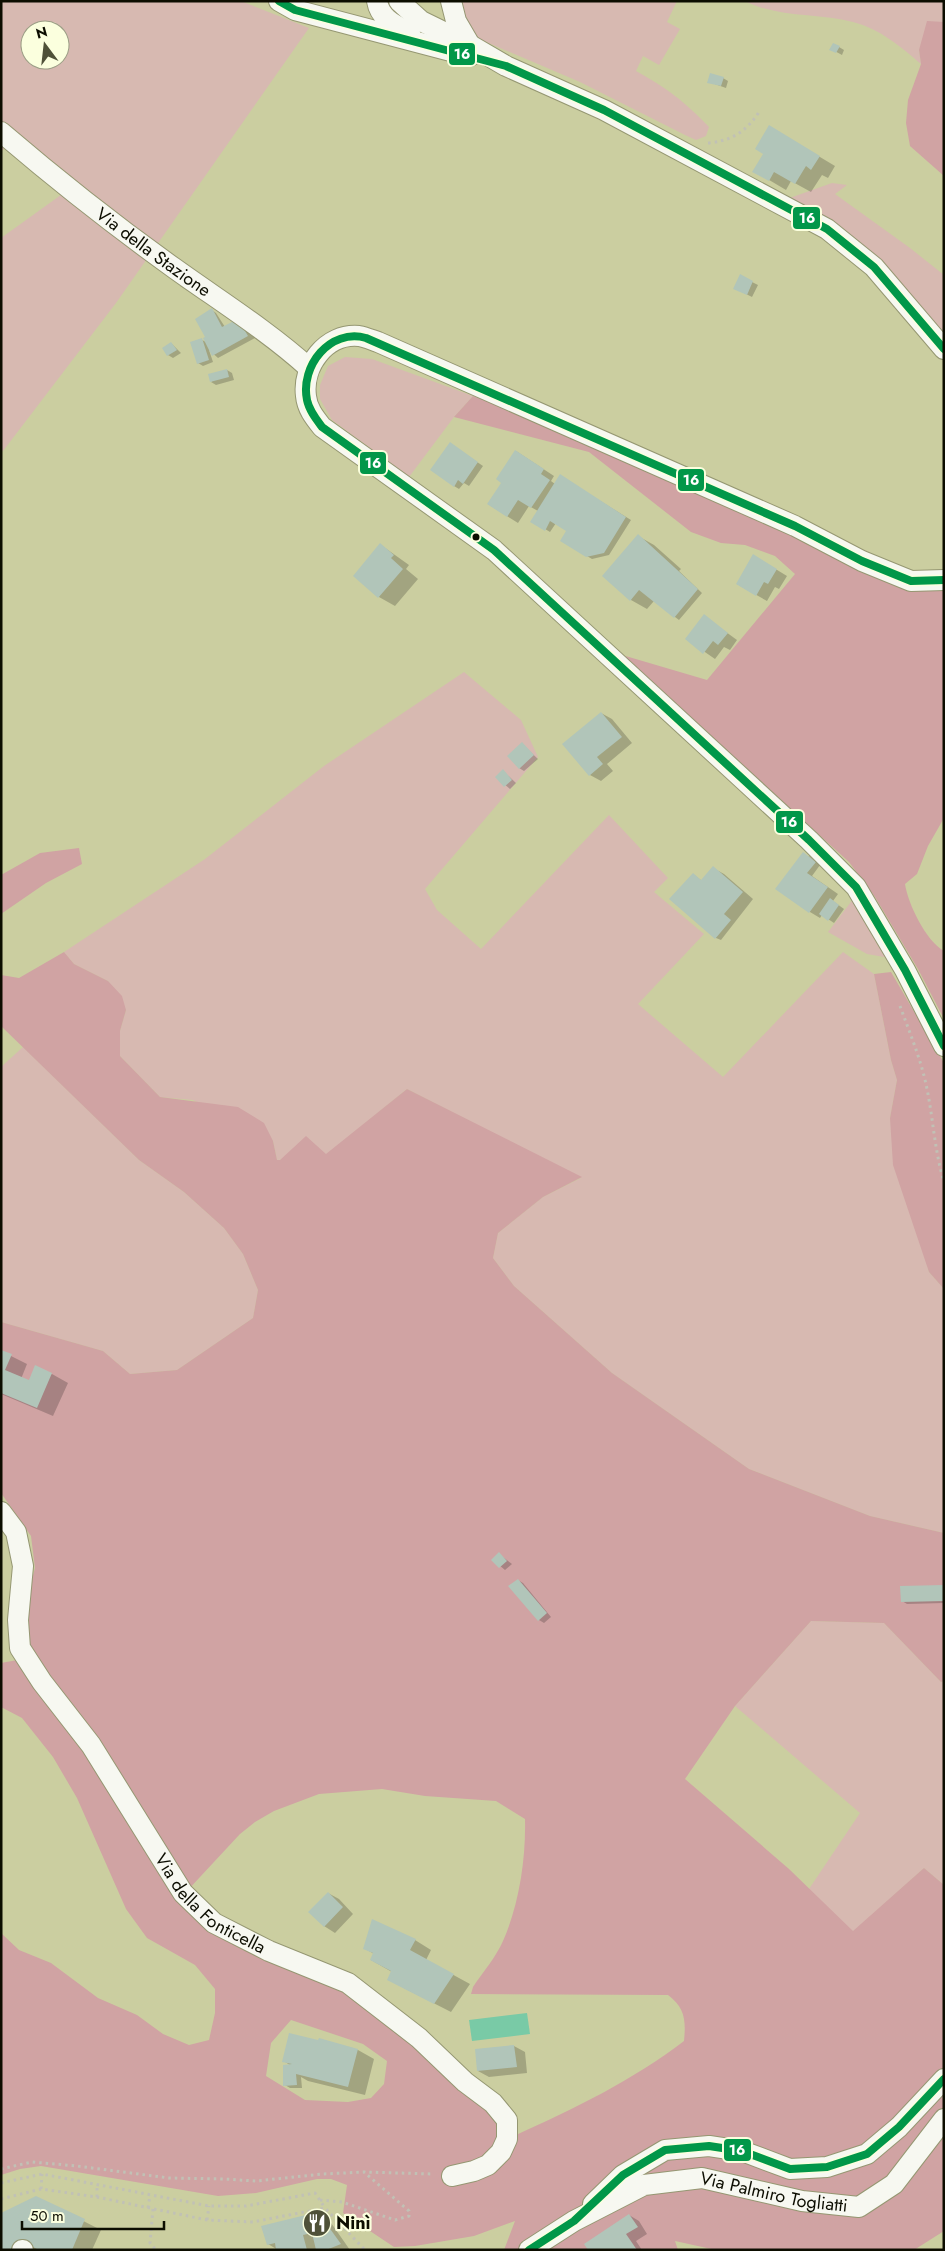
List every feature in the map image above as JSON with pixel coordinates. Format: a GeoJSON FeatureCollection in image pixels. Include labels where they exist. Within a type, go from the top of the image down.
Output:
{"type":"FeatureCollection","features":[{"type":"Feature","properties":{"kind":"street"},"geometry":{"type":"LineString","coordinates":[[278,1],[295,10],[506,66]]}},
{"type":"Feature","properties":{"kind":"street"},"geometry":{"type":"LineString","coordinates":[[377,1],[383,16],[389,21],[445,49]]}},
{"type":"Feature","properties":{"kind":"street"},"geometry":{"type":"LineString","coordinates":[[399,1],[421,21],[470,45],[506,66],[604,110],[827,229],[874,267],[944,349]]}},
{"type":"Feature","properties":{"kind":"street"},"geometry":{"type":"LineString","coordinates":[[451,1],[456,21],[470,45]]}},
{"type":"Feature","properties":{"kind":"street","name":"Via della Stazione"},"geometry":{"type":"LineString","coordinates":[[1,132],[64,186],[268,335],[309,368]]}},
{"type":"Feature","properties":{"kind":"street"},"geometry":{"type":"LineString","coordinates":[[944,580],[911,581],[862,561],[795,526],[378,342],[359,336],[343,338],[322,350],[309,368],[305,383],[306,398],[312,414],[322,426],[494,550],[809,840],[856,887],[905,970],[944,1046]]}},
{"type":"Feature","properties":{"kind":"street","name":"Via della Fonticella"},"geometry":{"type":"LineString","coordinates":[[1,1512],[16,1532],[23,1566],[18,1620],[20,1648],[42,1682],[91,1745],[183,1893],[214,1922],[269,1951],[348,1983],[419,2038],[465,2082],[493,2103],[507,2120],[507,2139],[501,2152],[488,2165],[474,2171],[452,2176]]}},
{"type":"Feature","properties":{"kind":"street","name":"Via Palmiro Togliatti"},"geometry":{"type":"LineString","coordinates":[[574,2221],[623,2175],[665,2150],[709,2146],[742,2151],[790,2169],[827,2167],[867,2154],[899,2127],[944,2079]]}},
{"type":"Feature","properties":{"kind":"street","name":"Via Palmiro Togliatti"},"geometry":{"type":"LineString","coordinates":[[529,2250],[574,2221],[644,2185],[702,2178],[802,2201],[859,2207],[894,2184],[944,2119]]}},
{"type":"Feature","properties":{"kind":"path"},"geometry":{"type":"LineString","coordinates":[[703,143],[723,140],[738,134],[748,128],[759,112]]}},
{"type":"Feature","properties":{"kind":"path"},"geometry":{"type":"LineString","coordinates":[[898,1000],[923,1072],[936,1157],[944,1182]]}},
{"type":"Feature","properties":{"kind":"path"},"geometry":{"type":"LineString","coordinates":[[1,2169],[32,2162],[169,2178],[224,2179],[256,2182],[323,2174],[364,2172],[452,2176]]}},
{"type":"Feature","properties":{"kind":"path"},"geometry":{"type":"LineString","coordinates":[[320,2200],[342,2202],[395,2220],[409,2216],[409,2211],[364,2172]]}},
{"type":"Feature","properties":{"kind":"path"},"geometry":{"type":"LineString","coordinates":[[1,2183],[42,2174],[209,2206],[246,2206],[315,2193],[325,2208],[365,2250]]}},
{"type":"Feature","properties":{"kind":"path"},"geometry":{"type":"LineString","coordinates":[[41,2189],[42,2174]]}},
{"type":"Feature","properties":{"kind":"path"},"geometry":{"type":"LineString","coordinates":[[97,2185],[97,2197]]}},
{"type":"Feature","properties":{"kind":"path"},"geometry":{"type":"LineString","coordinates":[[1,2199],[41,2189],[97,2197],[207,2220],[252,2222],[325,2208]]}},
{"type":"Feature","properties":{"kind":"path"},"geometry":{"type":"LineString","coordinates":[[148,2208],[150,2195]]}},
{"type":"Feature","properties":{"kind":"path"},"geometry":{"type":"LineString","coordinates":[[207,2220],[209,2206]]}},
{"type":"Feature","properties":{"kind":"path"},"geometry":{"type":"LineString","coordinates":[[153,2209],[150,2243],[156,2250]]}},
{"type":"Feature","properties":{"kind":"shaded area"},"geometry":{"type":"Polygon","coordinates":[[[1,1],[241,1],[309,28],[116,303],[3,451],[1,450],[1,238],[72,187],[19,139],[1,151],[1,1]]]}},
{"type":"Feature","properties":{"kind":"shaded area"},"geometry":{"type":"Polygon","coordinates":[[[457,1],[677,1],[667,22],[680,29],[659,65],[643,56],[636,71],[691,109],[709,127],[706,136],[696,140],[580,82],[479,39],[465,27],[457,1]]]}},
{"type":"Feature","properties":{"kind":"shaded area"},"geometry":{"type":"Polygon","coordinates":[[[745,1],[944,1],[944,22],[919,50],[921,64],[889,39],[863,25],[840,19],[784,13],[745,1]]]}},
{"type":"Feature","properties":{"kind":"shaded area"},"geometry":{"type":"Polygon","coordinates":[[[927,21],[944,22],[944,176],[910,146],[906,123],[908,100],[921,64],[919,50],[927,21]]]}},
{"type":"Feature","properties":{"kind":"shaded area"},"geometry":{"type":"Polygon","coordinates":[[[832,183],[847,185],[835,194],[944,275],[944,339],[784,200],[832,183]]]}},
{"type":"Feature","properties":{"kind":"shaded area"},"geometry":{"type":"Polygon","coordinates":[[[345,357],[372,359],[473,396],[454,417],[409,477],[332,420],[320,399],[320,385],[328,366],[345,357]]]}},
{"type":"Feature","properties":{"kind":"shaded area"},"geometry":{"type":"Polygon","coordinates":[[[473,396],[581,436],[944,585],[944,818],[928,846],[917,874],[905,884],[910,902],[919,921],[931,939],[944,951],[944,1019],[918,969],[875,897],[849,862],[739,762],[612,652],[707,680],[795,574],[775,556],[745,545],[721,543],[691,532],[589,452],[454,417],[473,396]]]}},
{"type":"Feature","properties":{"kind":"shaded area"},"geometry":{"type":"Polygon","coordinates":[[[464,672],[521,720],[538,757],[425,889],[437,910],[481,949],[609,815],[668,878],[654,892],[704,934],[638,1004],[723,1077],[843,952],[874,974],[891,1060],[897,1080],[890,1118],[929,1272],[944,1289],[944,1533],[870,1516],[749,1469],[612,1373],[514,1286],[493,1258],[498,1233],[543,1197],[581,1178],[407,1089],[326,1155],[277,1160],[273,1141],[193,1100],[160,1097],[120,1056],[120,1031],[126,1010],[108,981],[74,964],[64,952],[205,859],[324,766],[464,672]]]}},
{"type":"Feature","properties":{"kind":"shaded area"},"geometry":{"type":"Polygon","coordinates":[[[79,848],[82,864],[46,883],[1,914],[1,875],[40,853],[79,848]]]}},
{"type":"Feature","properties":{"kind":"shaded area"},"geometry":{"type":"Polygon","coordinates":[[[854,898],[890,958],[867,954],[828,932],[854,898]]]}},
{"type":"Feature","properties":{"kind":"shaded area"},"geometry":{"type":"Polygon","coordinates":[[[64,952],[74,964],[108,981],[122,996],[126,1010],[120,1031],[120,1056],[160,1097],[238,1107],[264,1123],[273,1141],[277,1160],[280,1160],[306,1136],[326,1154],[407,1089],[582,1177],[543,1197],[498,1233],[493,1258],[514,1286],[612,1373],[749,1469],[870,1516],[944,1533],[944,1681],[941,1682],[884,1623],[811,1621],[735,1706],[685,1779],[789,1869],[853,1931],[924,1868],[944,1885],[944,2231],[914,2250],[716,2250],[675,2241],[678,2250],[504,2250],[515,2221],[474,2236],[415,2246],[394,2247],[343,2213],[347,2185],[331,2179],[317,2179],[256,2193],[218,2196],[41,2166],[20,2169],[1,2175],[1,1933],[19,1950],[51,1963],[98,1998],[137,2015],[163,2034],[189,2045],[209,2040],[215,2013],[215,1989],[195,1965],[147,1938],[126,1909],[77,1798],[53,1757],[22,1718],[1,1707],[1,1663],[23,1659],[180,1895],[347,1987],[516,2135],[560,2115],[624,2081],[665,2055],[684,2041],[685,2027],[681,2010],[668,1995],[471,1994],[473,1987],[500,1947],[509,1927],[523,1866],[525,1819],[496,1801],[425,1796],[382,1789],[319,1794],[274,1811],[255,1822],[240,1834],[187,1891],[28,1654],[23,1614],[35,1568],[31,1536],[1,1493],[1,1322],[103,1351],[130,1374],[177,1370],[253,1318],[258,1290],[243,1254],[224,1228],[184,1192],[139,1160],[1,1026],[1,975],[19,978],[64,952]],[[291,2020],[271,2043],[266,2076],[305,2100],[348,2102],[371,2098],[384,2084],[387,2061],[363,2044],[291,2020]]]}},
{"type":"Feature","properties":{"kind":"shaded area"},"geometry":{"type":"Polygon","coordinates":[[[891,972],[944,1063],[944,1289],[929,1272],[893,1165],[890,1118],[897,1080],[891,1060],[874,974],[891,972]]]}},
{"type":"Feature","properties":{"kind":"shaded area"},"geometry":{"type":"Polygon","coordinates":[[[23,1047],[139,1160],[184,1192],[224,1228],[243,1254],[258,1290],[253,1318],[177,1370],[130,1374],[103,1351],[1,1322],[1,1067],[23,1047]]]}},
{"type":"Feature","properties":{"kind":"shaded area"},"geometry":{"type":"Polygon","coordinates":[[[811,1621],[884,1623],[941,1682],[944,1681],[944,1885],[924,1868],[853,1932],[809,1889],[860,1813],[735,1706],[811,1621]]]}},
{"type":"Feature","properties":{"kind":"shaded area"},"geometry":{"type":"Polygon","coordinates":[[[527,2013],[530,2034],[472,2041],[469,2020],[527,2013]]]}},
{"type":"Feature","properties":{"kind":"building"},"geometry":{"type":"Polygon","coordinates":[[[833,43],[840,46],[836,53],[829,50],[833,43]]]}},
{"type":"Feature","properties":{"kind":"building"},"geometry":{"type":"Polygon","coordinates":[[[710,73],[724,77],[721,86],[707,83],[710,73]]]}},
{"type":"Feature","properties":{"kind":"building"},"geometry":{"type":"Polygon","coordinates":[[[769,125],[820,156],[811,170],[806,166],[795,184],[774,172],[769,181],[752,172],[763,154],[755,149],[769,125]]]}},
{"type":"Feature","properties":{"kind":"building"},"geometry":{"type":"Polygon","coordinates":[[[740,274],[753,281],[747,295],[733,289],[740,274]]]}},
{"type":"Feature","properties":{"kind":"building"},"geometry":{"type":"Polygon","coordinates":[[[212,308],[222,327],[238,319],[248,336],[212,356],[203,338],[205,337],[195,319],[212,308]]]}},
{"type":"Feature","properties":{"kind":"building"},"geometry":{"type":"Polygon","coordinates":[[[202,338],[209,360],[197,364],[190,342],[202,338]]]}},
{"type":"Feature","properties":{"kind":"building"},"geometry":{"type":"Polygon","coordinates":[[[171,342],[177,350],[167,356],[162,348],[171,342]]]}},
{"type":"Feature","properties":{"kind":"building"},"geometry":{"type":"Polygon","coordinates":[[[227,369],[229,377],[210,382],[208,374],[227,369]]]}},
{"type":"Feature","properties":{"kind":"building"},"geometry":{"type":"Polygon","coordinates":[[[450,442],[478,462],[463,484],[458,480],[454,487],[430,470],[450,442]]]}},
{"type":"Feature","properties":{"kind":"building"},"geometry":{"type":"Polygon","coordinates":[[[515,450],[544,469],[541,474],[550,480],[531,508],[518,500],[507,517],[487,504],[501,483],[496,479],[515,450]]]}},
{"type":"Feature","properties":{"kind":"building"},"geometry":{"type":"Polygon","coordinates":[[[560,474],[626,517],[604,553],[586,557],[560,541],[566,531],[550,521],[545,531],[530,522],[560,474]]]}},
{"type":"Feature","properties":{"kind":"building"},"geometry":{"type":"Polygon","coordinates":[[[638,534],[698,589],[674,618],[639,590],[630,601],[602,576],[638,534]]]}},
{"type":"Feature","properties":{"kind":"building"},"geometry":{"type":"Polygon","coordinates":[[[380,543],[394,555],[391,558],[403,569],[378,598],[353,576],[380,543]]]}},
{"type":"Feature","properties":{"kind":"building"},"geometry":{"type":"Polygon","coordinates":[[[753,554],[777,569],[768,584],[764,582],[756,596],[736,584],[753,554]]]}},
{"type":"Feature","properties":{"kind":"building"},"geometry":{"type":"Polygon","coordinates":[[[704,614],[728,633],[718,645],[713,641],[703,654],[685,639],[704,614]]]}},
{"type":"Feature","properties":{"kind":"building"},"geometry":{"type":"Polygon","coordinates":[[[601,712],[622,737],[597,757],[603,764],[589,776],[562,744],[601,712]]]}},
{"type":"Feature","properties":{"kind":"building"},"geometry":{"type":"Polygon","coordinates":[[[522,742],[534,755],[519,769],[507,756],[522,742]]]}},
{"type":"Feature","properties":{"kind":"building"},"geometry":{"type":"Polygon","coordinates":[[[503,769],[512,780],[504,787],[495,777],[503,769]]]}},
{"type":"Feature","properties":{"kind":"building"},"geometry":{"type":"Polygon","coordinates":[[[803,852],[816,862],[807,873],[828,887],[809,913],[775,889],[803,852]]]}},
{"type":"Feature","properties":{"kind":"building"},"geometry":{"type":"Polygon","coordinates":[[[713,866],[743,892],[724,914],[731,920],[715,939],[669,899],[693,873],[701,880],[713,866]]]}},
{"type":"Feature","properties":{"kind":"building"},"geometry":{"type":"Polygon","coordinates":[[[830,898],[839,905],[828,921],[819,914],[830,898]]]}},
{"type":"Feature","properties":{"kind":"building"},"geometry":{"type":"Polygon","coordinates":[[[1,1350],[12,1354],[5,1370],[29,1380],[35,1365],[52,1373],[37,1408],[1,1393],[1,1350]]]}},
{"type":"Feature","properties":{"kind":"building"},"geometry":{"type":"Polygon","coordinates":[[[499,1552],[507,1561],[499,1568],[491,1560],[499,1552]]]}},
{"type":"Feature","properties":{"kind":"building"},"geometry":{"type":"Polygon","coordinates":[[[518,1579],[547,1613],[538,1621],[508,1586],[518,1579]]]}},
{"type":"Feature","properties":{"kind":"building"},"geometry":{"type":"Polygon","coordinates":[[[944,1585],[944,1601],[901,1602],[900,1586],[944,1585]]]}},
{"type":"Feature","properties":{"kind":"building"},"geometry":{"type":"Polygon","coordinates":[[[328,1892],[343,1907],[324,1927],[308,1912],[328,1892]]]}},
{"type":"Feature","properties":{"kind":"building"},"geometry":{"type":"Polygon","coordinates":[[[372,1919],[416,1939],[410,1950],[454,1974],[434,2004],[387,1980],[391,1971],[370,1960],[373,1953],[363,1949],[372,1919]]]}},
{"type":"Feature","properties":{"kind":"building"},"geometry":{"type":"Polygon","coordinates":[[[289,2033],[318,2040],[319,2038],[358,2049],[348,2087],[296,2074],[297,2085],[283,2086],[283,2065],[292,2064],[282,2062],[289,2033]]]}},
{"type":"Feature","properties":{"kind":"building"},"geometry":{"type":"Polygon","coordinates":[[[514,2045],[517,2067],[477,2071],[475,2049],[514,2045]]]}},
{"type":"Feature","properties":{"kind":"building"},"geometry":{"type":"Polygon","coordinates":[[[36,2196],[85,2219],[72,2250],[39,2250],[27,2244],[17,2250],[1,2250],[1,2213],[36,2196]]]}},
{"type":"Feature","properties":{"kind":"building"},"geometry":{"type":"Polygon","coordinates":[[[318,2212],[341,2244],[326,2250],[316,2250],[312,2233],[303,2235],[307,2250],[276,2250],[275,2243],[267,2245],[261,2226],[318,2212]]]}},
{"type":"Feature","properties":{"kind":"building"},"geometry":{"type":"Polygon","coordinates":[[[629,2214],[638,2227],[626,2234],[637,2250],[588,2250],[584,2244],[629,2214]]]}},
{"type":"Feature","properties":{"kind":"transit line","name":"16"},"geometry":{"type":"LineString","coordinates":[[279,1],[295,10],[506,66],[604,110],[827,229],[874,267],[944,349]]}},
{"type":"Feature","properties":{"kind":"transit line","name":"16"},"geometry":{"type":"LineString","coordinates":[[944,580],[911,581],[862,561],[795,526],[366,338],[353,336],[330,344],[320,352],[308,375],[306,387],[308,404],[322,427],[494,550],[809,840],[856,887],[905,970],[944,1046]]}},
{"type":"Feature","properties":{"kind":"transit line","name":"16"},"geometry":{"type":"LineString","coordinates":[[529,2250],[574,2221],[623,2175],[665,2150],[709,2146],[742,2151],[790,2169],[827,2167],[867,2154],[899,2127],[944,2079]]}},
{"type":"Feature","properties":{"kind":"place","name":"Ninì"},"geometry":{"type":"Point","coordinates":[317,2223]}}]}
